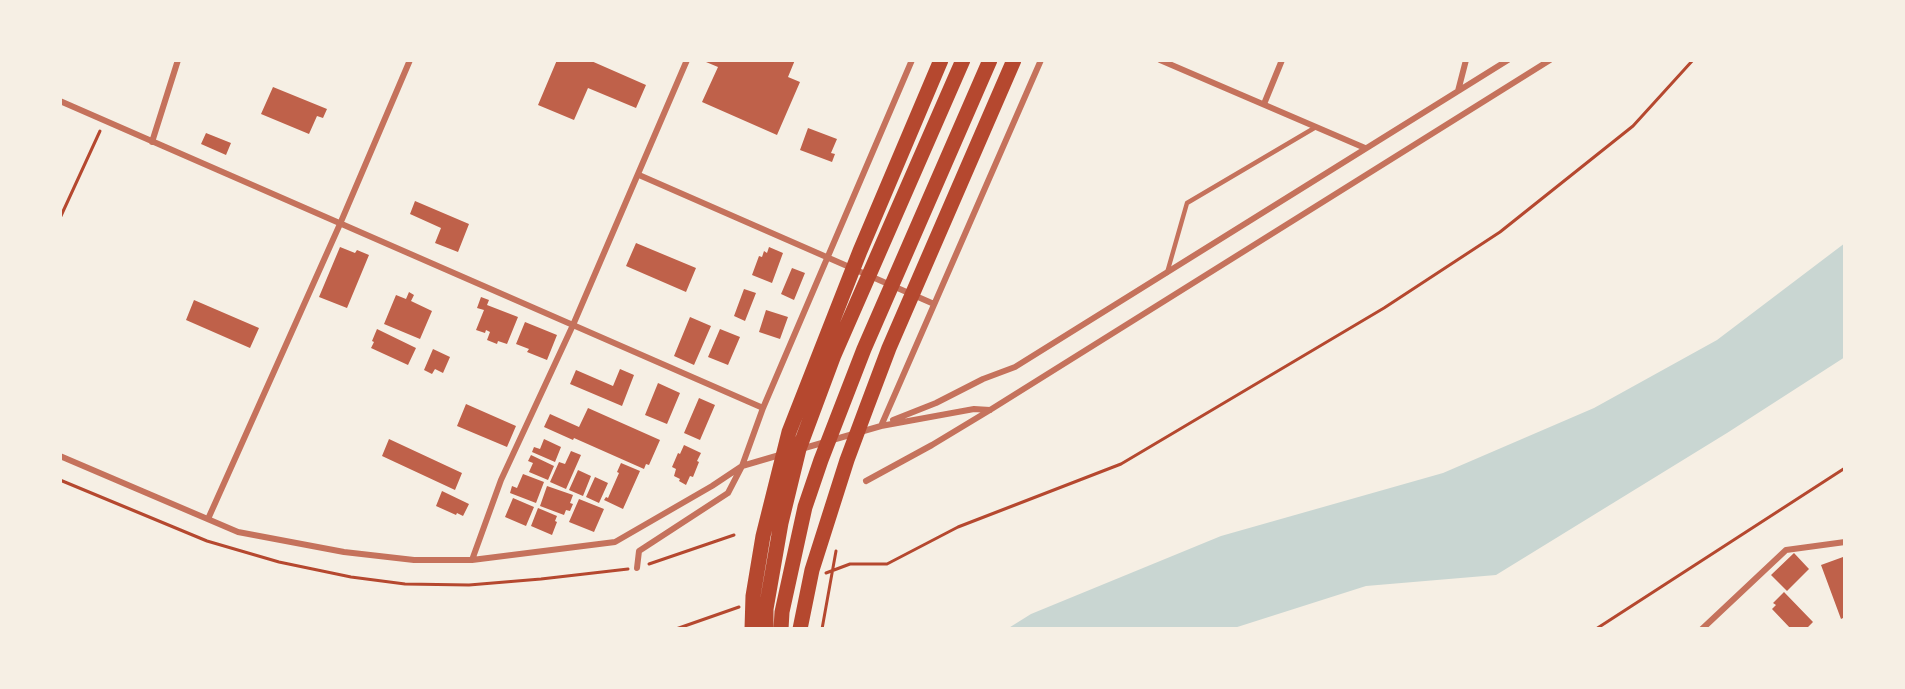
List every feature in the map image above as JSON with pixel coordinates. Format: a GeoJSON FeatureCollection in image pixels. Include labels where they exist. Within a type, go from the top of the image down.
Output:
{"type":"FeatureCollection","features":[{"type":"Feature","properties":{"kind":"highway"},"geometry":{"type":"LineString","coordinates":[[752,629],[753,596],[763,536],[789,432],[860,251],[941,60]]}},
{"type":"Feature","properties":{"kind":"highway"},"geometry":{"type":"LineString","coordinates":[[766,629],[766,609],[799,449],[834,355],[963,60]]}},
{"type":"Feature","properties":{"kind":"highway"},"geometry":{"type":"LineString","coordinates":[[782,629],[782,612],[805,507],[821,460],[864,349],[990,60]]}},
{"type":"Feature","properties":{"kind":"highway"},"geometry":{"type":"LineString","coordinates":[[800,629],[812,570],[847,460],[885,358],[1014,60]]}},
{"type":"Feature","properties":{"kind":"street"},"geometry":{"type":"LineString","coordinates":[[152,142],[178,60]]}},
{"type":"Feature","properties":{"kind":"street"},"geometry":{"type":"LineString","coordinates":[[208,519],[340,224],[410,60]]}},
{"type":"Feature","properties":{"kind":"street"},"geometry":{"type":"LineString","coordinates":[[472,560],[501,480],[573,325],[687,60]]}},
{"type":"Feature","properties":{"kind":"street"},"geometry":{"type":"LineString","coordinates":[[637,568],[639,552],[728,494],[742,466],[762,408],[826,257],[912,60]]}},
{"type":"Feature","properties":{"kind":"street"},"geometry":{"type":"LineString","coordinates":[[881,426],[1041,60]]}},
{"type":"Feature","properties":{"kind":"street"},"geometry":{"type":"LineString","coordinates":[[1160,60],[1365,147]]}},
{"type":"Feature","properties":{"kind":"street"},"geometry":{"type":"LineString","coordinates":[[1264,104],[1282,60]]}},
{"type":"Feature","properties":{"kind":"street"},"geometry":{"type":"LineString","coordinates":[[1458,92],[1466,60]]}},
{"type":"Feature","properties":{"kind":"street"},"geometry":{"type":"LineString","coordinates":[[881,426],[936,403],[983,379],[1015,367],[1508,60]]}},
{"type":"Feature","properties":{"kind":"street"},"geometry":{"type":"LineString","coordinates":[[866,482],[990,410],[1550,60]]}},
{"type":"Feature","properties":{"kind":"street"},"geometry":{"type":"LineString","coordinates":[[60,102],[762,408]]}},
{"type":"Feature","properties":{"kind":"street"},"geometry":{"type":"LineString","coordinates":[[639,175],[934,304]]}},
{"type":"Feature","properties":{"kind":"street"},"geometry":{"type":"LineString","coordinates":[[60,456],[238,532],[345,552],[414,560],[472,560],[615,542],[742,466],[881,426],[974,409],[990,410]]}},
{"type":"Feature","properties":{"kind":"street"},"geometry":{"type":"LineString","coordinates":[[1702,629],[1786,550],[1845,542]]}},
{"type":"Feature","properties":{"kind":"lane"},"geometry":{"type":"LineString","coordinates":[[1167,273],[1187,203],[1316,127]]}},
{"type":"Feature","properties":{"kind":"path"},"geometry":{"type":"LineString","coordinates":[[850,564],[887,564],[958,527],[1121,464],[1384,308],[1500,232],[1633,126],[1693,60]]}},
{"type":"Feature","properties":{"kind":"path"},"geometry":{"type":"LineString","coordinates":[[60,218],[105,121]]}},
{"type":"Feature","properties":{"kind":"path"},"geometry":{"type":"LineString","coordinates":[[1596,629],[1845,468]]}},
{"type":"Feature","properties":{"kind":"path"},"geometry":{"type":"LineString","coordinates":[[676,629],[729,610]]}},
{"type":"Feature","properties":{"kind":"shaded area"},"geometry":{"type":"Polygon","coordinates":[[[1845,243],[1845,357],[1727,433],[1496,575],[1366,586],[1231,629],[1007,629],[1031,614],[1221,536],[1443,473],[1594,408],[1717,340],[1845,243]]]}},
{"type":"Feature","properties":{"kind":"building"},"geometry":{"type":"Polygon","coordinates":[[[557,60],[589,60],[646,85],[636,108],[588,88],[574,120],[538,105],[557,60]]]}},
{"type":"Feature","properties":{"kind":"building"},"geometry":{"type":"Polygon","coordinates":[[[707,60],[795,60],[788,77],[800,82],[777,135],[702,102],[718,67],[706,62],[707,60]]]}},
{"type":"Feature","properties":{"kind":"building"},"geometry":{"type":"Polygon","coordinates":[[[273,87],[327,109],[323,118],[317,116],[309,134],[261,114],[273,87]]]}},
{"type":"Feature","properties":{"kind":"building"},"geometry":{"type":"Polygon","coordinates":[[[808,128],[837,139],[831,153],[835,154],[832,162],[800,150],[808,128]]]}},
{"type":"Feature","properties":{"kind":"building"},"geometry":{"type":"Polygon","coordinates":[[[206,133],[231,143],[226,155],[201,144],[206,133]]]}},
{"type":"Feature","properties":{"kind":"building"},"geometry":{"type":"Polygon","coordinates":[[[415,201],[469,224],[458,252],[435,243],[441,228],[410,214],[415,201]]]}},
{"type":"Feature","properties":{"kind":"building"},"geometry":{"type":"Polygon","coordinates":[[[636,243],[696,268],[686,292],[626,266],[636,243]]]}},
{"type":"Feature","properties":{"kind":"building"},"geometry":{"type":"Polygon","coordinates":[[[340,247],[369,255],[347,308],[319,297],[340,247]]]}},
{"type":"Feature","properties":{"kind":"building"},"geometry":{"type":"Polygon","coordinates":[[[769,247],[783,253],[772,283],[752,275],[759,256],[762,257],[764,251],[767,253],[769,247]]]}},
{"type":"Feature","properties":{"kind":"building"},"geometry":{"type":"Polygon","coordinates":[[[792,268],[805,273],[794,300],[781,294],[792,268]]]}},
{"type":"Feature","properties":{"kind":"building"},"geometry":{"type":"Polygon","coordinates":[[[744,289],[756,293],[745,321],[734,316],[744,289]]]}},
{"type":"Feature","properties":{"kind":"building"},"geometry":{"type":"Polygon","coordinates":[[[409,292],[414,295],[411,301],[432,311],[420,339],[384,324],[396,295],[406,299],[409,292]]]}},
{"type":"Feature","properties":{"kind":"building"},"geometry":{"type":"Polygon","coordinates":[[[481,297],[489,300],[487,305],[518,317],[507,344],[498,341],[497,344],[487,340],[490,332],[476,330],[484,310],[477,308],[481,297]]]}},
{"type":"Feature","properties":{"kind":"building"},"geometry":{"type":"Polygon","coordinates":[[[194,300],[259,328],[250,348],[186,320],[194,300]]]}},
{"type":"Feature","properties":{"kind":"building"},"geometry":{"type":"Polygon","coordinates":[[[766,310],[788,317],[780,339],[759,332],[766,310]]]}},
{"type":"Feature","properties":{"kind":"building"},"geometry":{"type":"Polygon","coordinates":[[[690,317],[711,326],[694,365],[674,356],[690,317]]]}},
{"type":"Feature","properties":{"kind":"building"},"geometry":{"type":"Polygon","coordinates":[[[525,322],[557,335],[547,360],[527,352],[529,349],[516,344],[525,322]]]}},
{"type":"Feature","properties":{"kind":"building"},"geometry":{"type":"Polygon","coordinates":[[[377,329],[416,348],[408,365],[371,348],[377,329]]]}},
{"type":"Feature","properties":{"kind":"building"},"geometry":{"type":"Polygon","coordinates":[[[720,329],[740,337],[728,365],[708,357],[720,329]]]}},
{"type":"Feature","properties":{"kind":"building"},"geometry":{"type":"Polygon","coordinates":[[[433,349],[450,357],[443,373],[435,369],[432,374],[424,370],[433,349]]]}},
{"type":"Feature","properties":{"kind":"building"},"geometry":{"type":"Polygon","coordinates":[[[620,369],[634,375],[622,406],[570,384],[576,370],[613,386],[620,369]]]}},
{"type":"Feature","properties":{"kind":"building"},"geometry":{"type":"Polygon","coordinates":[[[658,383],[680,393],[667,424],[645,415],[658,383]]]}},
{"type":"Feature","properties":{"kind":"building"},"geometry":{"type":"Polygon","coordinates":[[[699,398],[715,405],[700,440],[684,433],[699,398]]]}},
{"type":"Feature","properties":{"kind":"building"},"geometry":{"type":"Polygon","coordinates":[[[466,404],[516,426],[507,447],[457,426],[466,404]]]}},
{"type":"Feature","properties":{"kind":"building"},"geometry":{"type":"Polygon","coordinates":[[[588,408],[660,440],[649,465],[646,464],[644,469],[544,427],[550,414],[579,427],[588,408]]]}},
{"type":"Feature","properties":{"kind":"building"},"geometry":{"type":"Polygon","coordinates":[[[389,439],[462,473],[455,490],[382,456],[389,439]]]}},
{"type":"Feature","properties":{"kind":"building"},"geometry":{"type":"Polygon","coordinates":[[[544,439],[561,447],[555,462],[532,452],[534,447],[540,449],[544,439]]]}},
{"type":"Feature","properties":{"kind":"building"},"geometry":{"type":"Polygon","coordinates":[[[684,445],[701,453],[693,477],[690,476],[686,485],[674,476],[676,469],[672,467],[684,445]]]}},
{"type":"Feature","properties":{"kind":"building"},"geometry":{"type":"Polygon","coordinates":[[[571,451],[581,455],[566,489],[550,482],[559,462],[565,464],[571,451]]]}},
{"type":"Feature","properties":{"kind":"building"},"geometry":{"type":"Polygon","coordinates":[[[531,455],[554,466],[548,480],[529,472],[533,463],[528,461],[531,455]]]}},
{"type":"Feature","properties":{"kind":"building"},"geometry":{"type":"Polygon","coordinates":[[[621,463],[640,471],[623,509],[604,500],[608,498],[621,463]]]}},
{"type":"Feature","properties":{"kind":"building"},"geometry":{"type":"Polygon","coordinates":[[[578,470],[591,476],[583,496],[569,490],[578,470]]]}},
{"type":"Feature","properties":{"kind":"building"},"geometry":{"type":"Polygon","coordinates":[[[523,474],[544,482],[536,503],[510,493],[512,486],[517,488],[523,474]]]}},
{"type":"Feature","properties":{"kind":"building"},"geometry":{"type":"Polygon","coordinates":[[[595,477],[608,483],[599,503],[586,497],[595,477]]]}},
{"type":"Feature","properties":{"kind":"building"},"geometry":{"type":"Polygon","coordinates":[[[547,486],[573,495],[570,511],[566,510],[564,515],[540,506],[547,486]]]}},
{"type":"Feature","properties":{"kind":"building"},"geometry":{"type":"Polygon","coordinates":[[[442,491],[469,504],[463,516],[436,506],[442,491]]]}},
{"type":"Feature","properties":{"kind":"building"},"geometry":{"type":"Polygon","coordinates":[[[513,498],[534,507],[526,526],[505,517],[513,498]]]}},
{"type":"Feature","properties":{"kind":"building"},"geometry":{"type":"Polygon","coordinates":[[[579,499],[604,509],[594,532],[569,522],[579,499]]]}},
{"type":"Feature","properties":{"kind":"building"},"geometry":{"type":"Polygon","coordinates":[[[538,508],[557,516],[552,535],[531,526],[538,508]]]}},
{"type":"Feature","properties":{"kind":"building"},"geometry":{"type":"Polygon","coordinates":[[[1794,553],[1809,569],[1787,591],[1771,575],[1794,553]]]}},
{"type":"Feature","properties":{"kind":"building"},"geometry":{"type":"Polygon","coordinates":[[[1843,557],[1845,561],[1845,617],[1841,619],[1821,565],[1843,557]]]}},
{"type":"Feature","properties":{"kind":"building"},"geometry":{"type":"Polygon","coordinates":[[[1784,592],[1813,622],[1806,629],[1791,629],[1772,609],[1776,605],[1773,603],[1784,592]]]}}]}
